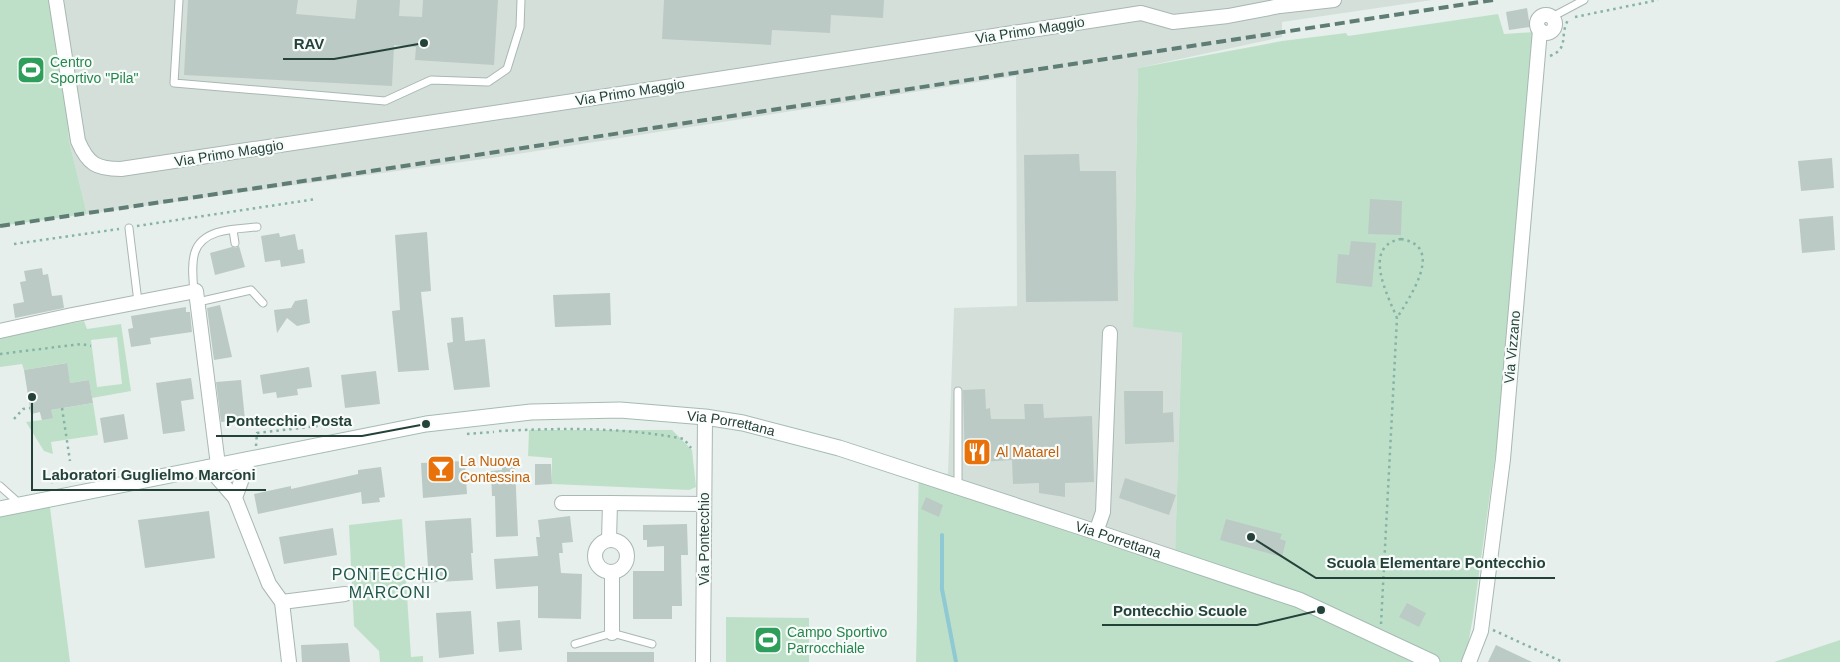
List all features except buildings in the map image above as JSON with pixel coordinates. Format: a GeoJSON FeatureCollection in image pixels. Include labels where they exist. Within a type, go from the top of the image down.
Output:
{"type":"FeatureCollection","features":[{"type":"Feature","properties":{"kind":"main road","name":"Via Porrettana"},"geometry":{"type":"LineString","coordinates":[[0,509],[213,466],[252,453],[426,424],[531,412],[620,410],[705,417],[743,423],[839,448],[1299,600],[1432,662]]}},
{"type":"Feature","properties":{"kind":"street","name":"Via Primo Maggio"},"geometry":{"type":"LineString","coordinates":[[56,0],[78,141],[86,156],[98,167],[121,169],[1141,13],[1173,22],[1228,16],[1280,6],[1334,0]]}},
{"type":"Feature","properties":{"kind":"street","name":"Via Vizzano"},"geometry":{"type":"LineString","coordinates":[[1469,662],[1481,631],[1503,460],[1538,46],[1543,31],[1538,24],[1541,17],[1547,15],[1552,17]]}},
{"type":"Feature","properties":{"kind":"street"},"geometry":{"type":"LineString","coordinates":[[0,331],[138,302],[196,297],[213,466],[235,498],[269,584],[282,602],[288,662]]}},
{"type":"Feature","properties":{"kind":"street"},"geometry":{"type":"LineString","coordinates":[[1096,532],[1103,512],[1110,333]]}},
{"type":"Feature","properties":{"kind":"street","name":"Via Pontecchio"},"geometry":{"type":"LineString","coordinates":[[703,662],[705,417]]}},
{"type":"Feature","properties":{"kind":"street"},"geometry":{"type":"LineString","coordinates":[[235,498],[252,453]]}},
{"type":"Feature","properties":{"kind":"street"},"geometry":{"type":"LineString","coordinates":[[562,503],[704,504]]}},
{"type":"Feature","properties":{"kind":"street"},"geometry":{"type":"LineString","coordinates":[[609,540],[610,503]]}},
{"type":"Feature","properties":{"kind":"street"},"geometry":{"type":"LineString","coordinates":[[617,540],[627,550],[628,558],[625,565],[619,570],[612,572],[605,571],[600,567],[596,561],[596,554],[598,547],[603,542],[617,540]]}},
{"type":"Feature","properties":{"kind":"street"},"geometry":{"type":"LineString","coordinates":[[612,572],[612,633]]}},
{"type":"Feature","properties":{"kind":"street"},"geometry":{"type":"LineString","coordinates":[[282,602],[345,594]]}},
{"type":"Feature","properties":{"kind":"lane"},"geometry":{"type":"LineString","coordinates":[[179,0],[174,84],[385,101],[430,80],[488,82],[507,69],[520,28],[521,0]]}},
{"type":"Feature","properties":{"kind":"lane"},"geometry":{"type":"LineString","coordinates":[[1552,17],[1584,0]]}},
{"type":"Feature","properties":{"kind":"lane"},"geometry":{"type":"LineString","coordinates":[[257,227],[224,231],[206,238],[195,251],[193,272],[196,297],[251,290],[263,303]]}},
{"type":"Feature","properties":{"kind":"lane"},"geometry":{"type":"LineString","coordinates":[[128,228],[138,302]]}},
{"type":"Feature","properties":{"kind":"lane"},"geometry":{"type":"LineString","coordinates":[[233,230],[235,244]]}},
{"type":"Feature","properties":{"kind":"lane"},"geometry":{"type":"LineString","coordinates":[[958,391],[958,487]]}},
{"type":"Feature","properties":{"kind":"lane"},"geometry":{"type":"LineString","coordinates":[[0,486],[21,505]]}},
{"type":"Feature","properties":{"kind":"lane"},"geometry":{"type":"LineString","coordinates":[[575,644],[612,633],[652,644]]}},
{"type":"Feature","properties":{"kind":"path"},"geometry":{"type":"LineString","coordinates":[[1537,62],[1558,53],[1563,48],[1564,27],[1568,20],[1574,17],[1658,0]]}},
{"type":"Feature","properties":{"kind":"path"},"geometry":{"type":"LineString","coordinates":[[14,244],[316,199]]}},
{"type":"Feature","properties":{"kind":"path"},"geometry":{"type":"LineString","coordinates":[[1380,637],[1397,318],[1382,280],[1379,262],[1383,248],[1394,240],[1401,239],[1415,244],[1423,256],[1423,264],[1417,284],[1397,318]]}},
{"type":"Feature","properties":{"kind":"path"},"geometry":{"type":"LineString","coordinates":[[0,354],[81,344],[92,346]]}},
{"type":"Feature","properties":{"kind":"path"},"geometry":{"type":"LineString","coordinates":[[14,419],[23,409],[30,408]]}},
{"type":"Feature","properties":{"kind":"path"},"geometry":{"type":"LineString","coordinates":[[62,408],[70,461]]}},
{"type":"Feature","properties":{"kind":"path"},"geometry":{"type":"LineString","coordinates":[[252,453],[256,433],[336,424],[338,429]]}},
{"type":"Feature","properties":{"kind":"path"},"geometry":{"type":"LineString","coordinates":[[467,434],[522,430],[585,429],[654,433],[684,439],[692,450]]}},
{"type":"Feature","properties":{"kind":"path"},"geometry":{"type":"LineString","coordinates":[[45,474],[52,480],[52,488]]}},
{"type":"Feature","properties":{"kind":"path"},"geometry":{"type":"LineString","coordinates":[[1481,631],[1488,628],[1563,662]]}},
{"type":"Feature","properties":{"kind":"shaded area"},"geometry":{"type":"Polygon","coordinates":[[[56,0],[1432,0],[1282,22],[1282,37],[1138,68],[1133,326],[1182,333],[1175,555],[948,474],[954,308],[1017,306],[1016,76],[498,157],[87,214],[69,141],[56,0]]]}},
{"type":"Feature","properties":{"kind":"green space","name":"Centro Sportivo \"Pila\""},"geometry":{"type":"Polygon","coordinates":[[[0,0],[56,0],[69,141],[87,214],[0,226],[0,0]]]}},
{"type":"Feature","properties":{"kind":"green space"},"geometry":{"type":"Polygon","coordinates":[[[1498,14],[1504,34],[1534,32],[1502,407],[1473,617],[1468,644],[1462,662],[916,662],[919,470],[948,474],[1175,554],[1182,333],[1133,327],[1138,68],[1282,41],[1346,33],[1348,36],[1498,14]]]}},
{"type":"Feature","properties":{"kind":"green space"},"geometry":{"type":"Polygon","coordinates":[[[84,321],[87,329],[121,324],[131,391],[92,398],[89,380],[70,383],[66,363],[24,370],[22,364],[0,367],[0,336],[84,321]],[[117,337],[91,340],[97,387],[122,384],[117,337]]]}},
{"type":"Feature","properties":{"kind":"green space"},"geometry":{"type":"Polygon","coordinates":[[[93,403],[98,435],[51,442],[53,454],[44,451],[26,422],[42,420],[40,412],[93,403]]]}},
{"type":"Feature","properties":{"kind":"green space"},"geometry":{"type":"Polygon","coordinates":[[[529,430],[672,430],[692,450],[696,487],[689,490],[552,484],[552,458],[528,456],[529,430]]]}},
{"type":"Feature","properties":{"kind":"green space"},"geometry":{"type":"Polygon","coordinates":[[[49,500],[70,662],[0,662],[0,509],[49,500]]]}},
{"type":"Feature","properties":{"kind":"green space"},"geometry":{"type":"Polygon","coordinates":[[[402,519],[411,657],[423,656],[423,662],[380,662],[379,651],[354,626],[349,525],[402,519]]]}},
{"type":"Feature","properties":{"kind":"green space","name":"Campo Sportivo Parrocchiale"},"geometry":{"type":"Polygon","coordinates":[[[726,617],[809,618],[809,662],[726,662],[726,617]]]}},
{"type":"Feature","properties":{"kind":"green space"},"geometry":{"type":"Polygon","coordinates":[[[1840,640],[1840,662],[1774,662],[1840,640]]]}},
{"type":"Feature","properties":{"kind":"waterway"},"geometry":{"type":"LineString","coordinates":[[942,535],[942,589],[956,662]]}},
{"type":"Feature","properties":{"kind":"railway"},"geometry":{"type":"LineString","coordinates":[[0,226],[1493,0]]}},
{"type":"Feature","properties":{"kind":"place","name":"RAV"},"geometry":{"type":"Point","coordinates":[424,43]}},
{"type":"Feature","properties":{"kind":"place","name":"Centro Sportivo \"Pila\""},"geometry":{"type":"Point","coordinates":[31,70]}},
{"type":"Feature","properties":{"kind":"place","name":"Laboratori Guglielmo Marconi"},"geometry":{"type":"Point","coordinates":[32,397]}},
{"type":"Feature","properties":{"kind":"place","name":"Pontecchio Posta"},"geometry":{"type":"Point","coordinates":[426,424]}},
{"type":"Feature","properties":{"kind":"place","name":"Al Matarel"},"geometry":{"type":"Point","coordinates":[977,452]}},
{"type":"Feature","properties":{"kind":"place","name":"La Nuova Contessina"},"geometry":{"type":"Point","coordinates":[441,469]}},
{"type":"Feature","properties":{"kind":"place","name":"Scuola Elementare Pontecchio"},"geometry":{"type":"Point","coordinates":[1251,537]}},
{"type":"Feature","properties":{"kind":"place","name":"Pontecchio Scuole"},"geometry":{"type":"Point","coordinates":[1321,610]}},
{"type":"Feature","properties":{"kind":"place","name":"Campo Sportivo Parrocchiale"},"geometry":{"type":"Point","coordinates":[768,640]}},
{"type":"Feature","properties":{"kind":"district","name":"PONTECCHIO MARCONI"},"geometry":{"type":"Point","coordinates":[390,583]}}]}
